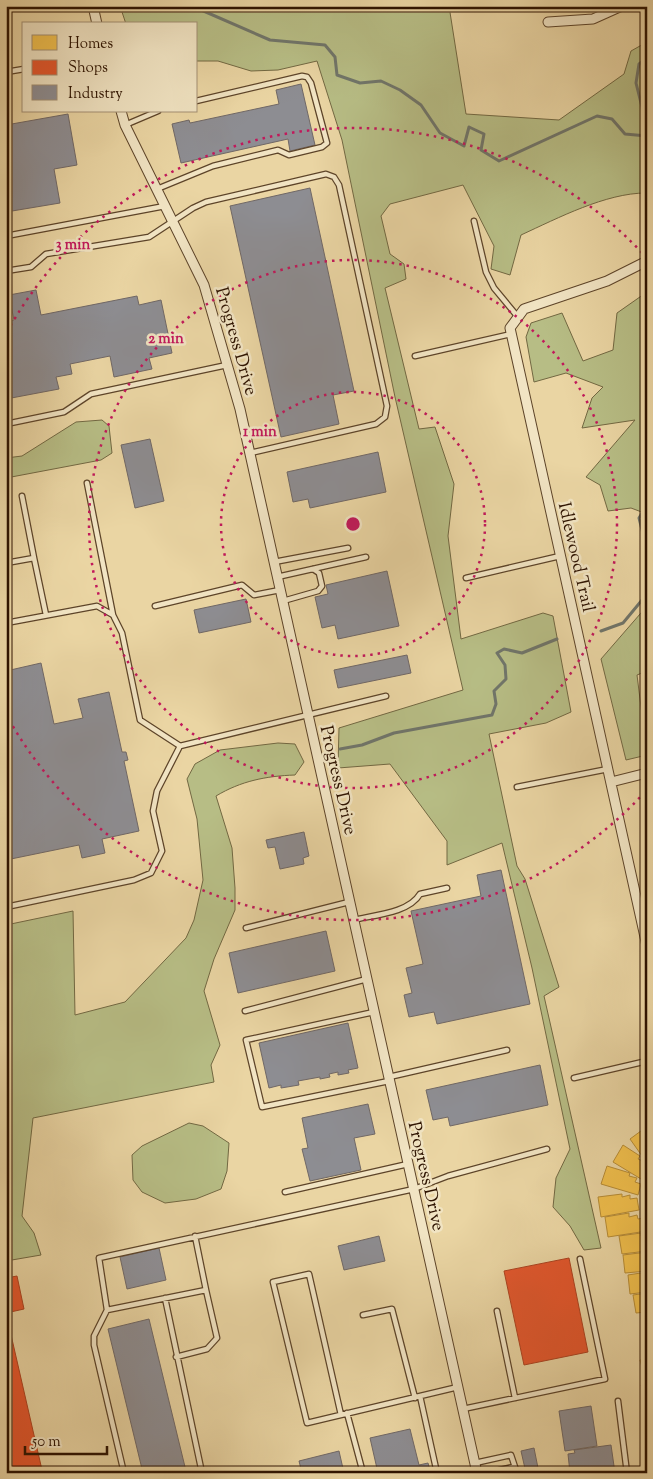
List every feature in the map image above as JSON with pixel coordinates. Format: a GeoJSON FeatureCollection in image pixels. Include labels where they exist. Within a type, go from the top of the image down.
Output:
{"type":"FeatureCollection","features":[{"type":"Feature","properties":{"kind":"street"},"geometry":{"type":"LineString","coordinates":[[93,6],[97,22]]}},
{"type":"Feature","properties":{"kind":"street"},"geometry":{"type":"LineString","coordinates":[[548,22],[593,19],[622,6]]}},
{"type":"Feature","properties":{"kind":"street","name":"Progress Drive"},"geometry":{"type":"LineString","coordinates":[[121,112],[125,125],[204,285],[227,365],[274,562],[478,1473]]}},
{"type":"Feature","properties":{"kind":"street"},"geometry":{"type":"LineString","coordinates":[[511,334],[510,328],[524,309],[607,281],[647,261]]}},
{"type":"Feature","properties":{"kind":"street","name":"Idlewood Trail"},"geometry":{"type":"LineString","coordinates":[[511,334],[647,946]]}},
{"type":"Feature","properties":{"kind":"street"},"geometry":{"type":"LineString","coordinates":[[611,782],[647,773]]}},
{"type":"Feature","properties":{"kind":"lane"},"geometry":{"type":"LineString","coordinates":[[6,72],[22,69]]}},
{"type":"Feature","properties":{"kind":"lane"},"geometry":{"type":"LineString","coordinates":[[156,189],[213,166],[278,150],[289,154],[322,147],[327,144],[311,83],[307,77],[302,76],[198,102]]}},
{"type":"Feature","properties":{"kind":"lane"},"geometry":{"type":"LineString","coordinates":[[125,125],[156,112]]}},
{"type":"Feature","properties":{"kind":"lane"},"geometry":{"type":"LineString","coordinates":[[6,271],[32,267],[46,254],[149,237],[172,221],[206,202],[326,174],[334,177],[340,185],[387,406],[385,417],[376,424],[249,453]]}},
{"type":"Feature","properties":{"kind":"lane"},"geometry":{"type":"LineString","coordinates":[[6,236],[165,206]]}},
{"type":"Feature","properties":{"kind":"lane"},"geometry":{"type":"LineString","coordinates":[[474,220],[486,272],[494,288],[518,317]]}},
{"type":"Feature","properties":{"kind":"lane"},"geometry":{"type":"LineString","coordinates":[[415,356],[511,334]]}},
{"type":"Feature","properties":{"kind":"lane"},"geometry":{"type":"LineString","coordinates":[[6,424],[64,412],[91,394],[227,365]]}},
{"type":"Feature","properties":{"kind":"lane"},"geometry":{"type":"LineString","coordinates":[[87,483],[114,615],[122,633],[140,720],[180,746],[386,696]]}},
{"type":"Feature","properties":{"kind":"lane"},"geometry":{"type":"LineString","coordinates":[[22,496],[46,615]]}},
{"type":"Feature","properties":{"kind":"lane"},"geometry":{"type":"LineString","coordinates":[[274,562],[348,548]]}},
{"type":"Feature","properties":{"kind":"lane"},"geometry":{"type":"LineString","coordinates":[[466,578],[560,556]]}},
{"type":"Feature","properties":{"kind":"lane"},"geometry":{"type":"LineString","coordinates":[[277,577],[366,557]]}},
{"type":"Feature","properties":{"kind":"lane"},"geometry":{"type":"LineString","coordinates":[[6,563],[34,558]]}},
{"type":"Feature","properties":{"kind":"lane"},"geometry":{"type":"LineString","coordinates":[[282,601],[318,591],[322,586],[319,572],[313,569]]}},
{"type":"Feature","properties":{"kind":"lane"},"geometry":{"type":"LineString","coordinates":[[154,606],[242,585],[254,595],[280,590]]}},
{"type":"Feature","properties":{"kind":"lane"},"geometry":{"type":"LineString","coordinates":[[6,624],[97,606],[114,615]]}},
{"type":"Feature","properties":{"kind":"lane"},"geometry":{"type":"LineString","coordinates":[[6,907],[134,880],[151,873],[162,851],[153,811],[157,791],[180,746]]}},
{"type":"Feature","properties":{"kind":"lane"},"geometry":{"type":"LineString","coordinates":[[518,787],[608,769]]}},
{"type":"Feature","properties":{"kind":"lane"},"geometry":{"type":"LineString","coordinates":[[353,920],[405,907],[415,902],[420,894],[447,888]]}},
{"type":"Feature","properties":{"kind":"lane"},"geometry":{"type":"LineString","coordinates":[[246,928],[350,902]]}},
{"type":"Feature","properties":{"kind":"lane"},"geometry":{"type":"LineString","coordinates":[[245,1011],[367,979]]}},
{"type":"Feature","properties":{"kind":"lane"},"geometry":{"type":"LineString","coordinates":[[374,1012],[246,1040],[262,1107],[389,1079],[507,1050]]}},
{"type":"Feature","properties":{"kind":"lane"},"geometry":{"type":"LineString","coordinates":[[574,1078],[647,1060]]}},
{"type":"Feature","properties":{"kind":"lane"},"geometry":{"type":"LineString","coordinates":[[124,1473],[94,1345],[94,1336],[107,1310],[99,1258],[414,1189],[448,1176],[547,1149]]}},
{"type":"Feature","properties":{"kind":"lane"},"geometry":{"type":"LineString","coordinates":[[285,1192],[408,1164]]}},
{"type":"Feature","properties":{"kind":"lane"},"geometry":{"type":"LineString","coordinates":[[176,1357],[207,1349],[217,1338],[195,1236]]}},
{"type":"Feature","properties":{"kind":"lane"},"geometry":{"type":"LineString","coordinates":[[463,1409],[605,1379],[580,1259]]}},
{"type":"Feature","properties":{"kind":"lane"},"geometry":{"type":"LineString","coordinates":[[341,1415],[309,1274],[274,1282],[307,1423],[458,1388]]}},
{"type":"Feature","properties":{"kind":"lane"},"geometry":{"type":"LineString","coordinates":[[107,1310],[206,1290]]}},
{"type":"Feature","properties":{"kind":"lane"},"geometry":{"type":"LineString","coordinates":[[164,1298],[202,1473]]}},
{"type":"Feature","properties":{"kind":"lane"},"geometry":{"type":"LineString","coordinates":[[363,1315],[392,1309],[414,1398]]}},
{"type":"Feature","properties":{"kind":"lane"},"geometry":{"type":"LineString","coordinates":[[497,1311],[515,1398]]}},
{"type":"Feature","properties":{"kind":"lane"},"geometry":{"type":"LineString","coordinates":[[420,1396],[437,1473]]}},
{"type":"Feature","properties":{"kind":"lane"},"geometry":{"type":"LineString","coordinates":[[618,1401],[627,1473]]}},
{"type":"Feature","properties":{"kind":"lane"},"geometry":{"type":"LineString","coordinates":[[347,1413],[363,1473]]}},
{"type":"Feature","properties":{"kind":"lane"},"geometry":{"type":"LineString","coordinates":[[475,1463],[511,1456],[517,1473]]}},
{"type":"Feature","properties":{"kind":"lane"},"geometry":{"type":"LineString","coordinates":[[487,1473],[514,1467]]}},
{"type":"Feature","properties":{"kind":"green space"},"geometry":{"type":"Polygon","coordinates":[[[6,6],[79,6],[80,7],[6,11],[6,6]]]}},
{"type":"Feature","properties":{"kind":"green space"},"geometry":{"type":"Polygon","coordinates":[[[120,6],[449,6],[466,114],[559,120],[624,74],[631,51],[647,42],[646,193],[615,197],[599,202],[566,214],[521,235],[510,275],[491,269],[494,246],[463,185],[390,204],[381,216],[390,254],[404,264],[406,279],[385,288],[419,429],[435,427],[454,484],[448,536],[461,639],[543,613],[553,616],[571,712],[546,723],[489,734],[517,866],[525,879],[559,987],[544,996],[601,1248],[584,1250],[570,1226],[553,1207],[556,1178],[570,1149],[532,968],[502,843],[447,865],[447,841],[390,764],[338,768],[339,728],[463,690],[395,397],[342,140],[317,61],[278,70],[251,71],[218,61],[198,61],[198,22],[125,22],[120,6]]]}},
{"type":"Feature","properties":{"kind":"green space"},"geometry":{"type":"Polygon","coordinates":[[[647,292],[647,514],[631,508],[608,511],[600,485],[586,477],[635,420],[582,428],[592,398],[603,387],[566,373],[534,382],[526,337],[531,323],[562,313],[583,361],[613,350],[617,313],[647,292]]]}},
{"type":"Feature","properties":{"kind":"green space"},"geometry":{"type":"Polygon","coordinates":[[[102,420],[109,426],[112,453],[101,460],[6,478],[6,458],[22,456],[76,422],[102,420]]]}},
{"type":"Feature","properties":{"kind":"green space"},"geometry":{"type":"Polygon","coordinates":[[[647,606],[647,671],[637,675],[647,755],[626,760],[601,659],[647,606]]]}},
{"type":"Feature","properties":{"kind":"green space"},"geometry":{"type":"Polygon","coordinates":[[[278,743],[295,744],[304,762],[295,775],[254,780],[216,796],[232,848],[235,910],[214,959],[204,991],[220,1045],[211,1065],[214,1082],[33,1118],[22,1216],[34,1233],[41,1255],[6,1261],[6,925],[73,911],[75,1015],[125,1002],[186,938],[194,920],[203,880],[197,819],[187,779],[195,764],[220,750],[278,743]]]}},
{"type":"Feature","properties":{"kind":"green space"},"geometry":{"type":"Polygon","coordinates":[[[189,1123],[203,1126],[229,1143],[227,1171],[221,1189],[196,1199],[165,1203],[142,1192],[133,1180],[132,1155],[142,1146],[189,1123]]]}},
{"type":"Feature","properties":{"kind":"building: Homes"},"geometry":{"type":"Polygon","coordinates":[[[645,1128],[647,1131],[647,1163],[630,1139],[645,1128]]]}},
{"type":"Feature","properties":{"kind":"building: Homes"},"geometry":{"type":"Polygon","coordinates":[[[623,1145],[640,1156],[638,1159],[645,1162],[642,1166],[647,1171],[641,1179],[613,1162],[623,1145]]]}},
{"type":"Feature","properties":{"kind":"building: Homes"},"geometry":{"type":"Polygon","coordinates":[[[607,1166],[630,1173],[629,1176],[637,1178],[635,1182],[641,1184],[638,1195],[601,1184],[607,1166]]]}},
{"type":"Feature","properties":{"kind":"building: Homes"},"geometry":{"type":"Polygon","coordinates":[[[622,1194],[622,1197],[630,1195],[630,1199],[637,1198],[639,1210],[601,1217],[598,1197],[622,1194]]]}},
{"type":"Feature","properties":{"kind":"building: Homes"},"geometry":{"type":"Polygon","coordinates":[[[629,1213],[629,1217],[637,1215],[638,1219],[644,1218],[647,1231],[608,1237],[605,1217],[629,1213]]]}},
{"type":"Feature","properties":{"kind":"building: Homes"},"geometry":{"type":"Polygon","coordinates":[[[641,1233],[641,1236],[647,1235],[647,1251],[622,1254],[619,1236],[641,1233]]]}},
{"type":"Feature","properties":{"kind":"building: Homes"},"geometry":{"type":"Polygon","coordinates":[[[647,1252],[647,1271],[625,1273],[623,1255],[647,1252]]]}},
{"type":"Feature","properties":{"kind":"building: Homes"},"geometry":{"type":"Polygon","coordinates":[[[647,1272],[647,1292],[630,1294],[628,1275],[647,1272]]]}},
{"type":"Feature","properties":{"kind":"building: Homes"},"geometry":{"type":"Polygon","coordinates":[[[647,1293],[647,1312],[636,1313],[633,1295],[647,1293]]]}},
{"type":"Feature","properties":{"kind":"building: Homes"},"geometry":{"type":"Polygon","coordinates":[[[647,1338],[647,1354],[643,1339],[647,1338]]]}},
{"type":"Feature","properties":{"kind":"building: Homes"},"geometry":{"type":"Polygon","coordinates":[[[647,1359],[647,1378],[645,1379],[640,1360],[647,1359]]]}},
{"type":"Feature","properties":{"kind":"building: Homes"},"geometry":{"type":"Polygon","coordinates":[[[647,1383],[647,1402],[641,1385],[647,1383]]]}},
{"type":"Feature","properties":{"kind":"building: Shops"},"geometry":{"type":"Polygon","coordinates":[[[569,1258],[588,1352],[524,1365],[504,1271],[569,1258]]]}},
{"type":"Feature","properties":{"kind":"building: Shops"},"geometry":{"type":"Polygon","coordinates":[[[17,1276],[24,1309],[6,1313],[6,1278],[17,1276]]]}},
{"type":"Feature","properties":{"kind":"building: Shops"},"geometry":{"type":"Polygon","coordinates":[[[6,1313],[42,1470],[30,1473],[6,1473],[6,1313]]]}},
{"type":"Feature","properties":{"kind":"building: Industry"},"geometry":{"type":"Polygon","coordinates":[[[301,84],[315,145],[290,151],[288,139],[181,163],[172,124],[189,120],[190,123],[279,104],[276,90],[301,84]]]}},
{"type":"Feature","properties":{"kind":"building: Industry"},"geometry":{"type":"Polygon","coordinates":[[[68,114],[77,165],[54,169],[60,203],[6,212],[6,125],[68,114]]]}},
{"type":"Feature","properties":{"kind":"building: Industry"},"geometry":{"type":"Polygon","coordinates":[[[310,188],[354,391],[333,395],[339,424],[281,437],[230,206],[310,188]]]}},
{"type":"Feature","properties":{"kind":"building: Industry"},"geometry":{"type":"Polygon","coordinates":[[[36,290],[41,315],[137,296],[139,305],[161,300],[172,353],[149,358],[152,369],[114,377],[110,356],[70,364],[72,374],[56,377],[59,389],[6,399],[6,322],[14,320],[9,295],[36,290]]]}},
{"type":"Feature","properties":{"kind":"building: Industry"},"geometry":{"type":"Polygon","coordinates":[[[150,439],[164,501],[135,508],[121,445],[150,439]]]}},
{"type":"Feature","properties":{"kind":"building: Industry"},"geometry":{"type":"Polygon","coordinates":[[[378,452],[386,492],[310,508],[308,499],[293,502],[287,472],[378,452]]]}},
{"type":"Feature","properties":{"kind":"building: Industry"},"geometry":{"type":"Polygon","coordinates":[[[387,571],[399,626],[338,639],[335,625],[322,628],[315,597],[328,594],[326,585],[387,571]]]}},
{"type":"Feature","properties":{"kind":"building: Industry"},"geometry":{"type":"Polygon","coordinates":[[[246,599],[251,622],[199,633],[194,610],[246,599]]]}},
{"type":"Feature","properties":{"kind":"building: Industry"},"geometry":{"type":"Polygon","coordinates":[[[407,655],[411,673],[338,688],[334,670],[407,655]]]}},
{"type":"Feature","properties":{"kind":"building: Industry"},"geometry":{"type":"Polygon","coordinates":[[[41,663],[54,724],[83,718],[78,699],[109,692],[122,752],[126,752],[128,760],[124,761],[139,831],[102,839],[105,853],[82,858],[79,845],[6,860],[6,671],[41,663]]]}},
{"type":"Feature","properties":{"kind":"building: Industry"},"geometry":{"type":"Polygon","coordinates":[[[304,832],[309,856],[303,858],[304,864],[280,869],[275,847],[268,848],[266,840],[304,832]]]}},
{"type":"Feature","properties":{"kind":"building: Industry"},"geometry":{"type":"Polygon","coordinates":[[[501,870],[530,1004],[437,1024],[434,1012],[409,1017],[404,995],[412,993],[406,968],[423,964],[411,911],[481,896],[477,875],[501,870]]]}},
{"type":"Feature","properties":{"kind":"building: Industry"},"geometry":{"type":"Polygon","coordinates":[[[326,931],[335,971],[238,993],[229,953],[326,931]]]}},
{"type":"Feature","properties":{"kind":"building: Industry"},"geometry":{"type":"Polygon","coordinates":[[[348,1023],[358,1068],[348,1070],[349,1073],[338,1075],[338,1072],[329,1074],[330,1077],[298,1081],[299,1085],[281,1088],[281,1085],[269,1088],[259,1043],[348,1023]]]}},
{"type":"Feature","properties":{"kind":"building: Industry"},"geometry":{"type":"Polygon","coordinates":[[[540,1065],[548,1105],[450,1126],[448,1117],[433,1120],[426,1090],[540,1065]]]}},
{"type":"Feature","properties":{"kind":"building: Industry"},"geometry":{"type":"Polygon","coordinates":[[[368,1104],[375,1134],[354,1138],[361,1170],[310,1181],[302,1149],[308,1148],[302,1118],[368,1104]]]}},
{"type":"Feature","properties":{"kind":"building: Industry"},"geometry":{"type":"Polygon","coordinates":[[[379,1236],[385,1261],[344,1270],[338,1246],[379,1236]]]}},
{"type":"Feature","properties":{"kind":"building: Industry"},"geometry":{"type":"Polygon","coordinates":[[[159,1248],[166,1280],[127,1289],[120,1257],[159,1248]]]}},
{"type":"Feature","properties":{"kind":"building: Industry"},"geometry":{"type":"Polygon","coordinates":[[[149,1319],[186,1471],[180,1473],[143,1473],[108,1329],[149,1319]]]}},
{"type":"Feature","properties":{"kind":"building: Industry"},"geometry":{"type":"Polygon","coordinates":[[[591,1406],[597,1446],[565,1451],[559,1411],[591,1406]]]}},
{"type":"Feature","properties":{"kind":"building: Industry"},"geometry":{"type":"Polygon","coordinates":[[[410,1429],[419,1465],[428,1463],[430,1470],[420,1473],[378,1473],[370,1438],[410,1429]]]}},
{"type":"Feature","properties":{"kind":"building: Industry"},"geometry":{"type":"Polygon","coordinates":[[[611,1445],[615,1473],[570,1473],[568,1454],[575,1453],[574,1450],[611,1445]]]}},
{"type":"Feature","properties":{"kind":"building: Industry"},"geometry":{"type":"Polygon","coordinates":[[[534,1448],[539,1473],[526,1473],[521,1451],[534,1448]]]}},
{"type":"Feature","properties":{"kind":"building: Industry"},"geometry":{"type":"Polygon","coordinates":[[[339,1451],[344,1473],[302,1473],[299,1461],[339,1451]]]}},
{"type":"Feature","properties":{"kind":"waterway"},"geometry":{"type":"LineString","coordinates":[[192,6],[270,40],[325,45],[335,57],[337,75],[360,83],[381,81],[400,90],[421,105],[440,133],[464,146],[469,127],[484,134],[481,150],[499,161],[597,116],[612,119],[625,134],[647,136]]}},
{"type":"Feature","properties":{"kind":"waterway"},"geometry":{"type":"LineString","coordinates":[[647,58],[639,64],[636,83],[647,127]]}},
{"type":"Feature","properties":{"kind":"waterway"},"geometry":{"type":"LineString","coordinates":[[647,505],[639,518],[643,534],[647,535]]}},
{"type":"Feature","properties":{"kind":"waterway"},"geometry":{"type":"LineString","coordinates":[[601,631],[623,623],[647,594]]}},
{"type":"Feature","properties":{"kind":"waterway"},"geometry":{"type":"LineString","coordinates":[[340,749],[362,745],[394,733],[492,715],[496,704],[494,691],[506,679],[505,665],[497,653],[504,649],[522,653],[557,639]]}}]}
